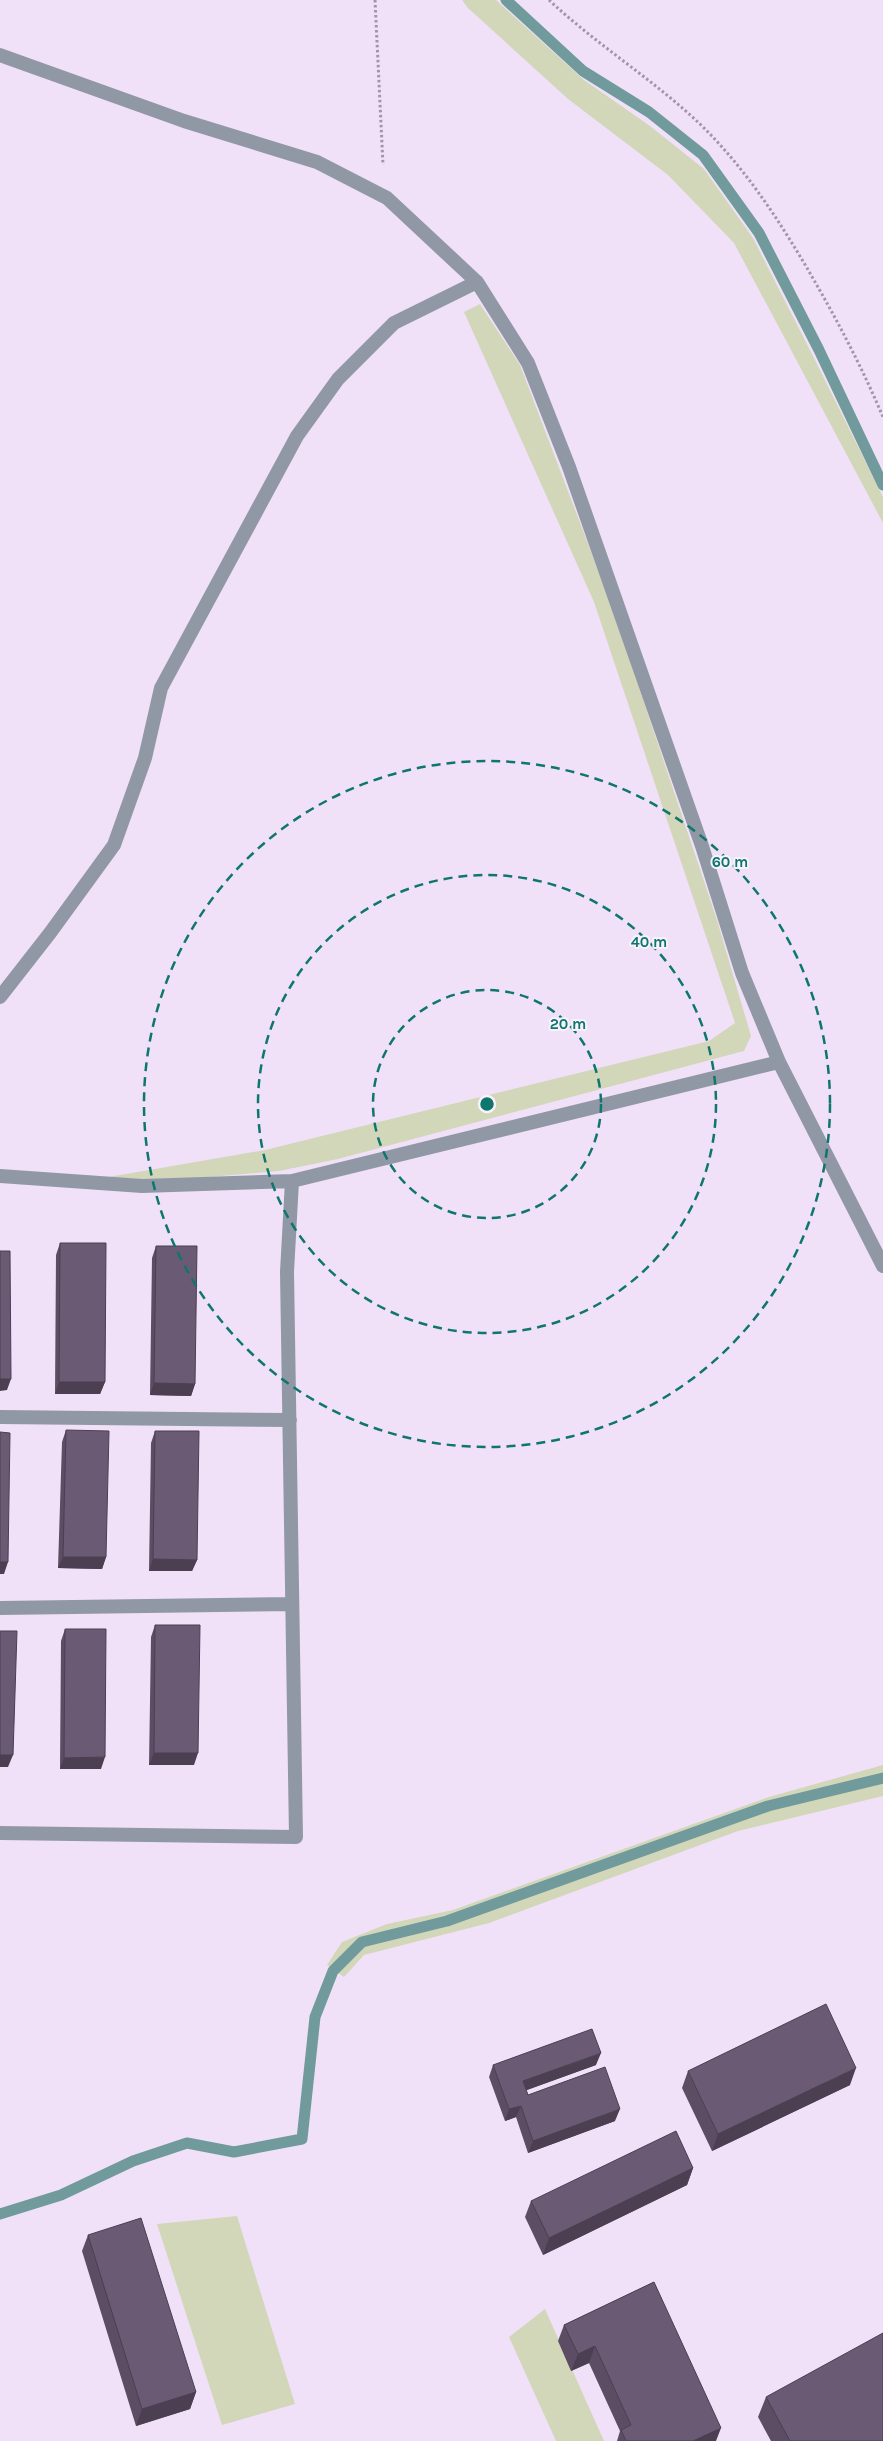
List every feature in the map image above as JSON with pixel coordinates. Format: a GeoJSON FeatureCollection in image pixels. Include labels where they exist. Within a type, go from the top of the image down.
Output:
{"type":"FeatureCollection","features":[{"type":"Feature","properties":{"kind":"street"},"geometry":{"type":"LineString","coordinates":[[0,55],[184,121],[317,162],[387,198],[477,282],[528,363],[569,467],[702,846],[742,973],[779,1062],[883,1266]]}},
{"type":"Feature","properties":{"kind":"street"},"geometry":{"type":"LineString","coordinates":[[0,997],[50,934],[114,845],[145,758],[161,688],[297,436],[338,379],[394,323],[477,282]]}},
{"type":"Feature","properties":{"kind":"street"},"geometry":{"type":"LineString","coordinates":[[0,1176],[142,1186],[292,1181],[779,1062]]}},
{"type":"Feature","properties":{"kind":"street"},"geometry":{"type":"LineString","coordinates":[[0,1833],[296,1837],[287,1272],[292,1181]]}},
{"type":"Feature","properties":{"kind":"street"},"geometry":{"type":"LineString","coordinates":[[0,1417],[290,1420]]}},
{"type":"Feature","properties":{"kind":"street"},"geometry":{"type":"LineString","coordinates":[[0,1608],[292,1604]]}},
{"type":"Feature","properties":{"kind":"path"},"geometry":{"type":"LineString","coordinates":[[375,0],[382,151],[387,198]]}},
{"type":"Feature","properties":{"kind":"path"},"geometry":{"type":"LineString","coordinates":[[549,0],[567,17],[667,94],[703,127],[737,164],[775,214],[838,322],[883,417]]}},
{"type":"Feature","properties":{"kind":"green space"},"geometry":{"type":"Polygon","coordinates":[[[462,0],[496,0],[584,80],[650,126],[704,169],[753,238],[814,358],[883,497],[883,523],[734,243],[668,175],[568,99],[468,8],[462,0]]]}},
{"type":"Feature","properties":{"kind":"green space"},"geometry":{"type":"Polygon","coordinates":[[[480,304],[520,365],[611,604],[717,920],[751,1036],[744,1051],[338,1159],[279,1171],[139,1183],[97,1179],[265,1150],[709,1041],[735,1023],[594,602],[464,312],[480,304]]]}},
{"type":"Feature","properties":{"kind":"green space"},"geometry":{"type":"Polygon","coordinates":[[[883,1765],[883,1796],[738,1831],[489,1923],[364,1955],[344,1977],[327,1965],[342,1942],[387,1924],[453,1910],[769,1797],[883,1765]]]}},
{"type":"Feature","properties":{"kind":"green space"},"geometry":{"type":"Polygon","coordinates":[[[237,2216],[295,2404],[222,2425],[157,2224],[237,2216]]]}},
{"type":"Feature","properties":{"kind":"green space"},"geometry":{"type":"Polygon","coordinates":[[[545,2309],[604,2441],[556,2441],[509,2337],[545,2309]]]}},
{"type":"Feature","properties":{"kind":"building"},"geometry":{"type":"Polygon","coordinates":[[[60,1243],[106,1243],[105,1382],[59,1382],[60,1243]]]}},
{"type":"Feature","properties":{"kind":"building"},"geometry":{"type":"Polygon","coordinates":[[[156,1246],[197,1246],[195,1384],[154,1383],[156,1246]]]}},
{"type":"Feature","properties":{"kind":"building"},"geometry":{"type":"Polygon","coordinates":[[[0,1251],[10,1251],[11,1379],[0,1379],[0,1251]]]}},
{"type":"Feature","properties":{"kind":"building"},"geometry":{"type":"Polygon","coordinates":[[[66,1430],[109,1431],[106,1557],[63,1557],[66,1430]]]}},
{"type":"Feature","properties":{"kind":"building"},"geometry":{"type":"Polygon","coordinates":[[[155,1431],[199,1431],[197,1560],[153,1559],[155,1431]]]}},
{"type":"Feature","properties":{"kind":"building"},"geometry":{"type":"Polygon","coordinates":[[[0,1432],[10,1433],[8,1562],[0,1562],[0,1432]]]}},
{"type":"Feature","properties":{"kind":"building"},"geometry":{"type":"Polygon","coordinates":[[[155,1625],[200,1625],[198,1753],[154,1753],[155,1625]]]}},
{"type":"Feature","properties":{"kind":"building"},"geometry":{"type":"Polygon","coordinates":[[[65,1629],[106,1629],[105,1757],[64,1758],[65,1629]]]}},
{"type":"Feature","properties":{"kind":"building"},"geometry":{"type":"Polygon","coordinates":[[[0,1631],[17,1631],[13,1755],[0,1755],[0,1631]]]}},
{"type":"Feature","properties":{"kind":"building"},"geometry":{"type":"Polygon","coordinates":[[[826,2004],[856,2068],[718,2134],[688,2071],[826,2004]]]}},
{"type":"Feature","properties":{"kind":"building"},"geometry":{"type":"Polygon","coordinates":[[[592,2029],[601,2053],[523,2081],[528,2095],[605,2067],[620,2109],[533,2141],[521,2106],[509,2109],[493,2065],[592,2029]]]}},
{"type":"Feature","properties":{"kind":"building"},"geometry":{"type":"Polygon","coordinates":[[[676,2131],[693,2168],[549,2238],[531,2201],[676,2131]]]}},
{"type":"Feature","properties":{"kind":"building"},"geometry":{"type":"Polygon","coordinates":[[[141,2218],[196,2392],[142,2409],[88,2235],[141,2218]]]}},
{"type":"Feature","properties":{"kind":"building"},"geometry":{"type":"Polygon","coordinates":[[[654,2282],[721,2428],[693,2441],[626,2441],[621,2430],[631,2425],[595,2346],[578,2354],[564,2325],[654,2282]]]}},
{"type":"Feature","properties":{"kind":"building"},"geometry":{"type":"Polygon","coordinates":[[[883,2333],[883,2441],[790,2441],[766,2397],[883,2333]]]}},
{"type":"Feature","properties":{"kind":"waterway"},"geometry":{"type":"LineString","coordinates":[[506,0],[583,71],[649,112],[703,155],[759,233],[819,350],[883,485]]}},
{"type":"Feature","properties":{"kind":"waterway"},"geometry":{"type":"LineString","coordinates":[[0,2214],[61,2195],[133,2161],[187,2143],[234,2152],[302,2139],[315,2017],[333,1971],[362,1942],[447,1921],[768,1806],[883,1778]]}}]}
